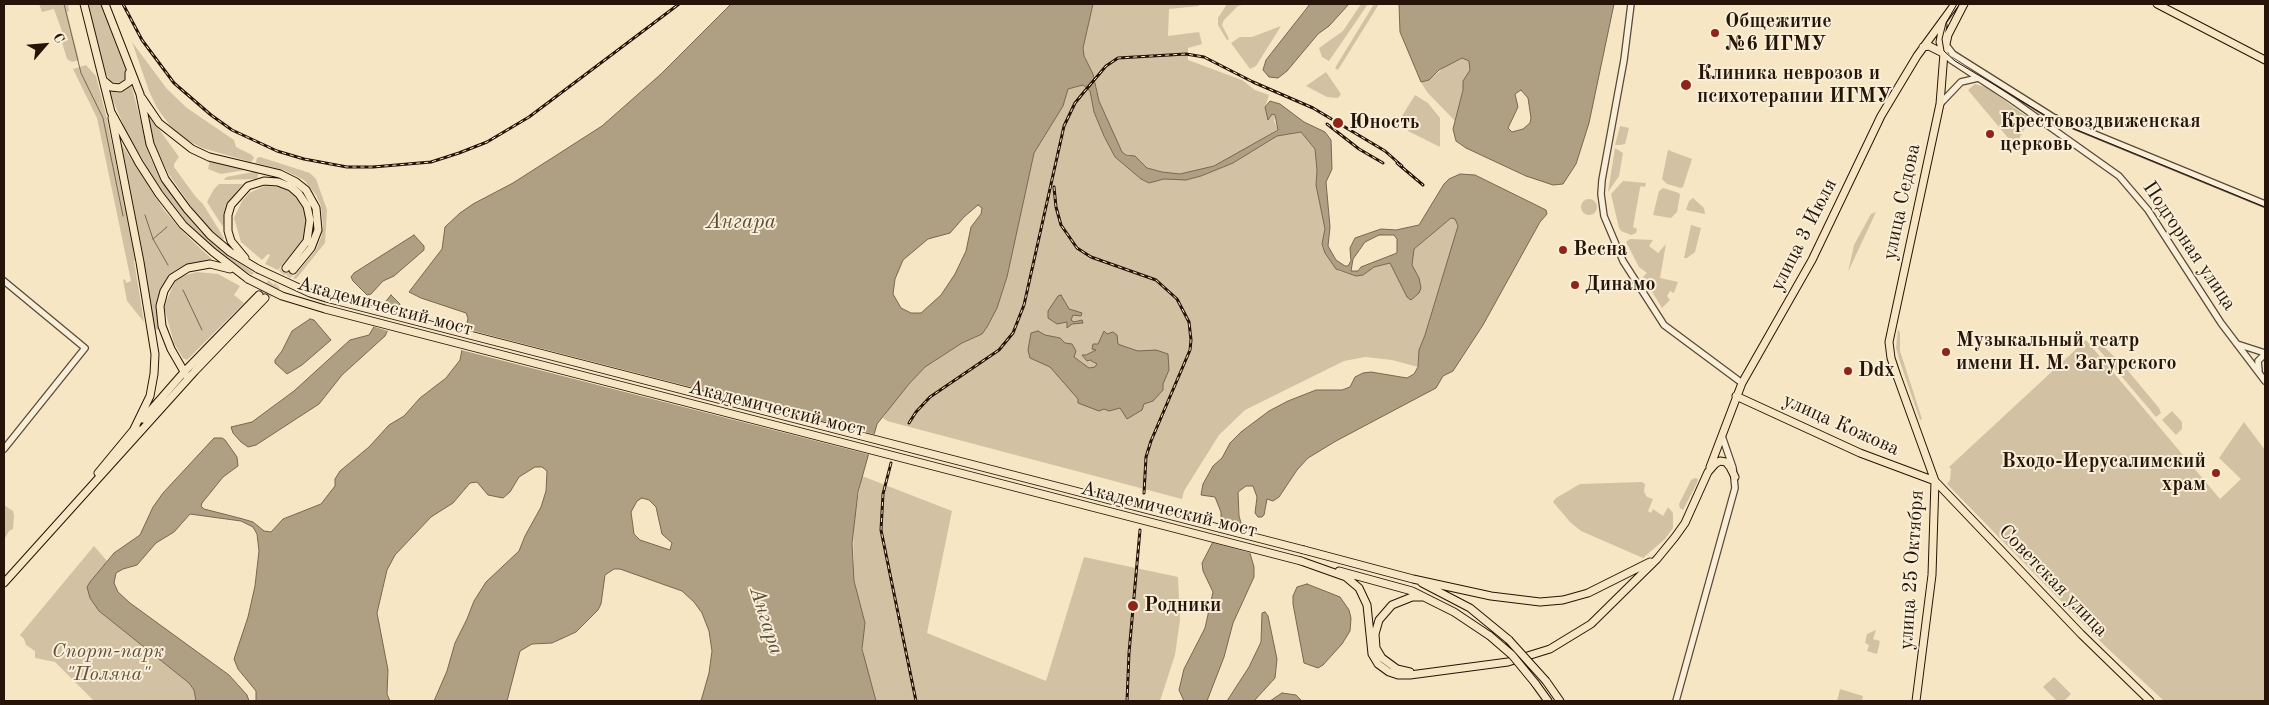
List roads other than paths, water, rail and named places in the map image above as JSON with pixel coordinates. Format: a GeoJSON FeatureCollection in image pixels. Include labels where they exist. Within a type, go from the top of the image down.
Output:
{"type":"FeatureCollection","features":[{"type":"Feature","properties":{"kind":"main road"},"geometry":{"type":"LineString","coordinates":[[84,4],[111,112],[140,262],[155,354],[150,396],[134,429]]}},
{"type":"Feature","properties":{"kind":"main road"},"geometry":{"type":"LineString","coordinates":[[105,4],[140,94],[159,123],[192,149],[209,157],[280,174],[296,182],[306,190],[316,208],[318,230],[309,251],[289,269],[307,241],[311,227],[306,204],[296,191],[286,184],[270,181],[248,186],[237,196],[229,210],[227,225],[231,241],[255,267]]}},
{"type":"Feature","properties":{"kind":"main road","name":"улица 3 Июля"},"geometry":{"type":"LineString","coordinates":[[1322,567],[1346,577],[1362,592],[1367,605],[1371,650],[1378,664],[1398,675],[1508,662],[1560,644],[1591,624],[1657,559],[1685,523],[1708,472],[1742,383],[1812,260],[1881,116],[1923,47],[1955,4]]}},
{"type":"Feature","properties":{"kind":"main road"},"geometry":{"type":"LineString","coordinates":[[1944,53],[1952,26],[1964,4]]}},
{"type":"Feature","properties":{"kind":"main road"},"geometry":{"type":"LineString","coordinates":[[2157,4],[2265,60]]}},
{"type":"Feature","properties":{"kind":"main road"},"geometry":{"type":"LineString","coordinates":[[1944,20],[1940,39],[1944,53]]}},
{"type":"Feature","properties":{"kind":"main road"},"geometry":{"type":"LineString","coordinates":[[1923,47],[1929,46],[1944,53]]}},
{"type":"Feature","properties":{"kind":"main road","name":"улица Седова"},"geometry":{"type":"LineString","coordinates":[[1891,358],[1889,342],[1940,104],[1944,53]]}},
{"type":"Feature","properties":{"kind":"main road"},"geometry":{"type":"LineString","coordinates":[[103,78],[106,84],[113,88],[120,88],[126,85],[130,79],[127,62]]}},
{"type":"Feature","properties":{"kind":"main road","name":"Академический мост"},"geometry":{"type":"LineString","coordinates":[[140,94],[150,144],[158,166],[169,186],[192,216],[230,252],[255,267],[310,293],[1413,579]]}},
{"type":"Feature","properties":{"kind":"main road"},"geometry":{"type":"LineString","coordinates":[[111,112],[144,170],[170,208],[198,240],[245,277]]}},
{"type":"Feature","properties":{"kind":"main road"},"geometry":{"type":"LineString","coordinates":[[188,369],[176,357],[165,335],[160,311],[162,294],[169,281],[183,270],[203,264],[220,266],[245,277]]}},
{"type":"Feature","properties":{"kind":"main road","name":"Академический мост"},"geometry":{"type":"LineString","coordinates":[[245,277],[282,296],[325,309],[1322,567]]}},
{"type":"Feature","properties":{"kind":"main road"},"geometry":{"type":"LineString","coordinates":[[4,583],[262,296],[188,369],[134,429],[83,493]]}},
{"type":"Feature","properties":{"kind":"main road","name":"улица 25 Октября"},"geometry":{"type":"LineString","coordinates":[[1891,358],[1935,481],[1932,575],[1916,701]]}},
{"type":"Feature","properties":{"kind":"main road"},"geometry":{"type":"LineString","coordinates":[[186,380],[188,369]]}},
{"type":"Feature","properties":{"kind":"main road","name":"улица Кожова"},"geometry":{"type":"LineString","coordinates":[[1736,396],[1860,453],[1935,481]]}},
{"type":"Feature","properties":{"kind":"main road"},"geometry":{"type":"LineString","coordinates":[[1708,472],[1716,463],[1723,461],[1730,467],[1735,477]]}},
{"type":"Feature","properties":{"kind":"main road","name":"Советская улица"},"geometry":{"type":"LineString","coordinates":[[1935,481],[2081,634],[2150,701]]}},
{"type":"Feature","properties":{"kind":"main road"},"geometry":{"type":"LineString","coordinates":[[1413,579],[1514,600],[1552,601],[1573,598],[1597,590],[1657,559]]}},
{"type":"Feature","properties":{"kind":"main road"},"geometry":{"type":"LineString","coordinates":[[1322,567],[1412,590],[1454,612],[1490,636],[1512,655],[1536,683],[1548,701]]}},
{"type":"Feature","properties":{"kind":"main road"},"geometry":{"type":"LineString","coordinates":[[1413,579],[1470,608],[1509,640],[1560,701]]}},
{"type":"Feature","properties":{"kind":"main road"},"geometry":{"type":"LineString","coordinates":[[1423,673],[1402,670],[1389,664],[1379,654],[1375,639],[1380,620],[1392,605],[1412,597],[1428,598]]}},
{"type":"Feature","properties":{"kind":"street"},"geometry":{"type":"LineString","coordinates":[[1631,4],[1625,51],[1602,180],[1602,205],[1615,245],[1636,284],[1657,317],[1687,344],[1742,383]]}},
{"type":"Feature","properties":{"kind":"street"},"geometry":{"type":"LineString","coordinates":[[1946,45],[1953,54],[2053,117],[2265,204]]}},
{"type":"Feature","properties":{"kind":"street"},"geometry":{"type":"LineString","coordinates":[[1944,53],[1953,54]]}},
{"type":"Feature","properties":{"kind":"street","name":"Подгорная улица"},"geometry":{"type":"LineString","coordinates":[[1944,53],[1950,60],[2104,164],[2132,189],[2148,210],[2221,323],[2265,381]]}},
{"type":"Feature","properties":{"kind":"street"},"geometry":{"type":"LineString","coordinates":[[1940,104],[1962,82],[1978,78]]}},
{"type":"Feature","properties":{"kind":"street"},"geometry":{"type":"LineString","coordinates":[[4,281],[85,348],[4,449]]}},
{"type":"Feature","properties":{"kind":"street"},"geometry":{"type":"LineString","coordinates":[[2237,344],[2265,353],[2258,362],[2259,373]]}},
{"type":"Feature","properties":{"kind":"street"},"geometry":{"type":"LineString","coordinates":[[1676,701],[1734,488],[1735,477],[1722,435]]}},
{"type":"Feature","properties":{"kind":"water","name":"Ангара"},"geometry":{"type":"Polygon","coordinates":[[[731,4],[1093,4],[1083,48],[1084,56],[1093,74],[1099,101],[1122,152],[1126,155],[1135,156],[1147,168],[1162,172],[1180,174],[1214,166],[1278,130],[1275,115],[1272,114],[1268,120],[1265,107],[1270,101],[1280,104],[1304,122],[1325,132],[1331,140],[1332,169],[1326,182],[1330,227],[1328,246],[1336,260],[1345,266],[1348,266],[1351,261],[1350,248],[1355,238],[1381,229],[1396,230],[1419,225],[1444,184],[1449,179],[1460,174],[1475,175],[1546,210],[1547,214],[1540,222],[1483,325],[1453,371],[1443,376],[1436,388],[1308,458],[1297,470],[1279,497],[1273,501],[1267,499],[1262,517],[1258,517],[1255,513],[1257,497],[1253,486],[1246,486],[1238,492],[1239,516],[1254,567],[1254,577],[1233,623],[1224,657],[1207,701],[1184,701],[1179,690],[1184,669],[1205,628],[1213,592],[1203,571],[1202,563],[1216,536],[1221,520],[1221,512],[1215,497],[1201,495],[1203,484],[1213,466],[1222,458],[1230,443],[1241,432],[1269,411],[1288,401],[1316,390],[1342,390],[1350,387],[1355,377],[1363,373],[1371,372],[1407,378],[1414,374],[1418,367],[1419,350],[1458,226],[1455,219],[1451,218],[1414,249],[1412,265],[1419,278],[1421,288],[1419,293],[1411,300],[1407,297],[1390,263],[1374,267],[1363,275],[1356,276],[1336,269],[1325,253],[1322,244],[1325,229],[1316,185],[1315,149],[1301,132],[1277,136],[1233,163],[1201,176],[1186,180],[1164,179],[1149,183],[1141,179],[1115,157],[1094,112],[1090,91],[1083,85],[1068,89],[1063,106],[1034,153],[1007,277],[997,308],[987,327],[982,334],[962,343],[925,367],[877,424],[858,492],[852,543],[854,581],[865,623],[862,649],[876,701],[701,701],[709,673],[712,651],[709,631],[702,613],[682,591],[620,569],[614,569],[605,575],[601,604],[598,610],[576,632],[552,643],[532,644],[520,651],[507,701],[434,701],[447,671],[455,643],[474,601],[486,582],[519,551],[541,507],[546,491],[547,471],[542,467],[535,467],[519,477],[510,492],[503,498],[488,495],[477,482],[470,483],[453,503],[431,517],[395,555],[387,570],[377,613],[388,670],[387,694],[390,701],[256,701],[256,691],[238,669],[234,659],[248,617],[255,586],[259,551],[257,534],[253,527],[241,521],[190,514],[174,532],[156,543],[137,565],[116,573],[114,583],[118,592],[130,603],[229,675],[247,695],[249,701],[196,701],[194,690],[189,683],[99,611],[90,598],[87,587],[90,582],[114,553],[140,535],[153,507],[163,493],[214,438],[225,440],[237,457],[238,466],[223,477],[202,503],[201,506],[204,509],[253,522],[264,531],[271,532],[283,519],[321,504],[335,486],[335,479],[340,471],[369,447],[389,425],[404,416],[420,398],[446,378],[460,360],[468,318],[466,313],[409,292],[442,249],[445,227],[473,204],[513,183],[602,126],[661,74],[731,4]],[[978,205],[950,233],[928,239],[903,260],[895,279],[893,294],[901,308],[911,313],[921,313],[941,295],[955,274],[966,251],[971,227],[981,214],[982,208],[978,205]],[[1379,235],[1365,242],[1353,259],[1351,271],[1358,271],[1361,267],[1397,253],[1397,239],[1394,235],[1379,235]],[[642,498],[637,501],[631,512],[634,534],[640,540],[670,550],[672,543],[662,534],[656,507],[649,500],[642,498]]]}},
{"type":"Feature","properties":{"kind":"water"},"geometry":{"type":"Polygon","coordinates":[[[1310,4],[1349,4],[1329,26],[1318,34],[1287,71],[1278,78],[1269,77],[1263,70],[1266,60],[1310,4]]]}},
{"type":"Feature","properties":{"kind":"water"},"geometry":{"type":"Polygon","coordinates":[[[1399,4],[1614,4],[1589,123],[1576,164],[1563,184],[1553,185],[1526,176],[1466,148],[1456,141],[1453,129],[1463,90],[1463,81],[1470,70],[1469,61],[1462,58],[1439,70],[1429,80],[1421,82],[1400,32],[1399,4]],[[1521,90],[1515,94],[1518,107],[1508,128],[1512,132],[1523,129],[1530,123],[1528,98],[1521,90]]]}},
{"type":"Feature","properties":{"kind":"water"},"geometry":{"type":"Polygon","coordinates":[[[414,235],[424,246],[424,250],[394,276],[383,281],[371,294],[367,295],[353,281],[351,277],[354,273],[414,235]]]}},
{"type":"Feature","properties":{"kind":"water"},"geometry":{"type":"Polygon","coordinates":[[[391,295],[400,304],[385,336],[342,375],[319,404],[256,445],[248,447],[241,442],[233,433],[231,427],[252,422],[294,391],[350,340],[369,335],[375,325],[378,311],[391,295]]]}},
{"type":"Feature","properties":{"kind":"water"},"geometry":{"type":"Polygon","coordinates":[[[1061,295],[1069,309],[1082,313],[1081,316],[1073,315],[1071,320],[1074,322],[1082,320],[1083,323],[1072,324],[1067,328],[1067,322],[1057,324],[1048,318],[1048,311],[1058,296],[1061,295]]]}},
{"type":"Feature","properties":{"kind":"water"},"geometry":{"type":"Polygon","coordinates":[[[310,319],[314,320],[331,340],[302,365],[287,374],[275,363],[275,360],[292,331],[310,319]]]}},
{"type":"Feature","properties":{"kind":"water"},"geometry":{"type":"Polygon","coordinates":[[[1038,331],[1045,335],[1060,338],[1065,343],[1072,344],[1076,351],[1074,357],[1089,368],[1095,367],[1097,364],[1090,360],[1087,361],[1082,355],[1096,350],[1092,349],[1093,344],[1098,344],[1104,331],[1107,334],[1113,332],[1117,335],[1118,344],[1123,346],[1138,351],[1156,350],[1168,354],[1169,370],[1163,384],[1163,390],[1153,401],[1144,404],[1142,410],[1127,419],[1120,408],[1099,411],[1078,403],[1078,399],[1050,367],[1030,358],[1028,350],[1031,333],[1038,331]]]}},
{"type":"Feature","properties":{"kind":"water"},"geometry":{"type":"Polygon","coordinates":[[[1307,584],[1340,597],[1349,610],[1351,618],[1350,631],[1342,644],[1318,668],[1304,663],[1293,604],[1293,596],[1297,587],[1307,584]]]}},
{"type":"Feature","properties":{"kind":"water"},"geometry":{"type":"Polygon","coordinates":[[[1265,612],[1268,616],[1277,659],[1275,678],[1254,701],[1227,701],[1249,667],[1261,642],[1262,613],[1265,612]]]}},
{"type":"Feature","properties":{"kind":"water"},"geometry":{"type":"Polygon","coordinates":[[[1282,693],[1296,695],[1302,701],[1270,701],[1282,693]]]}},
{"type":"Feature","properties":{"kind":"waterway"},"geometry":{"type":"LineString","coordinates":[[64,4],[81,73],[103,118],[123,216]]}},
{"type":"Feature","properties":{"kind":"waterway"},"geometry":{"type":"LineString","coordinates":[[145,215],[153,239],[168,265]]}},
{"type":"Feature","properties":{"kind":"waterway"},"geometry":{"type":"LineString","coordinates":[[153,239],[167,227]]}},
{"type":"Feature","properties":{"kind":"waterway"},"geometry":{"type":"LineString","coordinates":[[183,290],[202,330]]}},
{"type":"Feature","properties":{"kind":"tunnel"},"geometry":{"type":"LineString","coordinates":[[259,295],[286,268]]}},
{"type":"Feature","properties":{"kind":"tunnel"},"geometry":{"type":"LineString","coordinates":[[265,298],[293,270]]}},
{"type":"Feature","properties":{"kind":"tram line"},"geometry":{"type":"LineString","coordinates":[[1957,4],[1946,23],[1942,39],[1944,51],[1955,61],[2053,120],[2265,207]]}},
{"type":"Feature","properties":{"kind":"railway"},"geometry":{"type":"LineString","coordinates":[[123,4],[142,40],[174,83],[211,115],[232,130],[277,151],[304,159],[347,167],[373,167],[431,162],[487,142],[529,117],[679,4]]}},
{"type":"Feature","properties":{"kind":"railway"},"geometry":{"type":"LineString","coordinates":[[909,423],[930,397],[999,350],[1013,333],[1024,305],[1064,126],[1075,103],[1106,66],[1118,58],[1186,54],[1204,57],[1253,82],[1313,108],[1385,151],[1402,166]]}},
{"type":"Feature","properties":{"kind":"railway"},"geometry":{"type":"LineString","coordinates":[[1327,124],[1359,149],[1383,163]]}},
{"type":"Feature","properties":{"kind":"railway"},"geometry":{"type":"LineString","coordinates":[[1397,163],[1423,185]]}},
{"type":"Feature","properties":{"kind":"railway"},"geometry":{"type":"LineString","coordinates":[[1054,187],[1056,207],[1061,225],[1077,248],[1091,257],[1156,280],[1177,299],[1189,322],[1190,350],[1151,441],[1146,457],[1144,493]]}},
{"type":"Feature","properties":{"kind":"railway"},"geometry":{"type":"LineString","coordinates":[[891,463],[883,494],[881,530],[916,701]]}},
{"type":"Feature","properties":{"kind":"railway"},"geometry":{"type":"LineString","coordinates":[[1127,701],[1129,653],[1140,530]]}},
{"type":"Feature","properties":{"kind":"place","name":"Общежитие №6 ИГМУ"},"geometry":{"type":"Point","coordinates":[1715,33]}},
{"type":"Feature","properties":{"kind":"place","name":"Клиника неврозов и психотерапии ИГМУ"},"geometry":{"type":"Point","coordinates":[1686,85]}},
{"type":"Feature","properties":{"kind":"place","name":"Юность"},"geometry":{"type":"Point","coordinates":[1338,123]}},
{"type":"Feature","properties":{"kind":"place","name":"Крестовоздвиженская церковь"},"geometry":{"type":"Point","coordinates":[1990,134]}},
{"type":"Feature","properties":{"kind":"place","name":"Весна"},"geometry":{"type":"Point","coordinates":[1563,250]}},
{"type":"Feature","properties":{"kind":"place","name":"Динамо"},"geometry":{"type":"Point","coordinates":[1575,285]}},
{"type":"Feature","properties":{"kind":"place","name":"Музыкальный театр имени Н. М. Загурского"},"geometry":{"type":"Point","coordinates":[1946,352]}},
{"type":"Feature","properties":{"kind":"place","name":"Ddx"},"geometry":{"type":"Point","coordinates":[1848,371]}},
{"type":"Feature","properties":{"kind":"place","name":"Входо-Иерусалимский храм"},"geometry":{"type":"Point","coordinates":[2216,473]}},
{"type":"Feature","properties":{"kind":"place","name":"Родники"},"geometry":{"type":"Point","coordinates":[1133,606]}},
{"type":"Feature","properties":{"kind":"park label","name":"Спорт-парк \"Поляна\""},"geometry":{"type":"Point","coordinates":[108,664]}}]}
